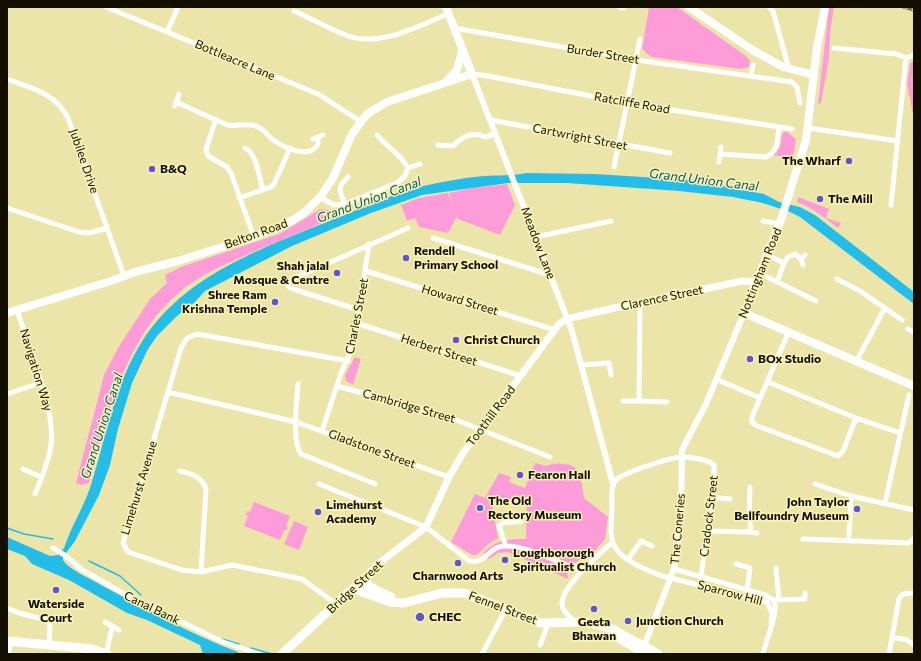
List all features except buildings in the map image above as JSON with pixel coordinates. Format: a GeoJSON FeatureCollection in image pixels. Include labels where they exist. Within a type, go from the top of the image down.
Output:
{"type":"FeatureCollection","features":[{"type":"Feature","properties":{"kind":"highway","name":"Bridge Street"},"geometry":{"type":"LineString","coordinates":[[282,654],[362,580]]}},
{"type":"Feature","properties":{"kind":"highway","name":"Fennel Street"},"geometry":{"type":"LineString","coordinates":[[362,580],[382,593],[412,600]]}},
{"type":"Feature","properties":{"kind":"highway","name":"Fennel Street"},"geometry":{"type":"LineString","coordinates":[[354,589],[390,602],[404,603],[442,593],[458,592],[548,624]]}},
{"type":"Feature","properties":{"kind":"highway"},"geometry":{"type":"LineString","coordinates":[[548,624],[574,621],[586,622],[603,627],[643,651],[658,654]]}},
{"type":"Feature","properties":{"kind":"highway"},"geometry":{"type":"LineString","coordinates":[[9,641],[92,649],[107,654]]}},
{"type":"Feature","properties":{"kind":"main road"},"geometry":{"type":"LineString","coordinates":[[690,7],[751,49],[788,69],[814,75]]}},
{"type":"Feature","properties":{"kind":"main road","name":"Nottingham Road"},"geometry":{"type":"LineString","coordinates":[[744,313],[788,199],[808,128],[817,47],[825,7]]}},
{"type":"Feature","properties":{"kind":"main road","name":"Meadow Lane"},"geometry":{"type":"LineString","coordinates":[[447,10],[472,74]]}},
{"type":"Feature","properties":{"kind":"main road"},"geometry":{"type":"LineString","coordinates":[[447,81],[457,70],[462,49]]}},
{"type":"Feature","properties":{"kind":"main road","name":"Belton Road"},"geometry":{"type":"LineString","coordinates":[[7,313],[254,237],[294,220],[320,197],[333,178],[360,121],[376,108],[447,81],[472,74]]}},
{"type":"Feature","properties":{"kind":"main road","name":"Clarence Street"},"geometry":{"type":"LineString","coordinates":[[567,320],[640,302],[742,281],[757,282]]}},
{"type":"Feature","properties":{"kind":"main road"},"geometry":{"type":"LineString","coordinates":[[744,313],[857,360],[914,386]]}},
{"type":"Feature","properties":{"kind":"main road","name":"Toothill Road"},"geometry":{"type":"LineString","coordinates":[[427,525],[449,477],[463,453],[555,330],[567,320]]}},
{"type":"Feature","properties":{"kind":"main road","name":"Bridge Street"},"geometry":{"type":"LineString","coordinates":[[362,580],[378,564],[427,525]]}},
{"type":"Feature","properties":{"kind":"street","name":"Bottleacre Lane"},"geometry":{"type":"LineString","coordinates":[[106,7],[318,94],[360,121]]}},
{"type":"Feature","properties":{"kind":"street"},"geometry":{"type":"LineString","coordinates":[[167,32],[178,7]]}},
{"type":"Feature","properties":{"kind":"street"},"geometry":{"type":"LineString","coordinates":[[769,7],[773,11],[788,69]]}},
{"type":"Feature","properties":{"kind":"street"},"geometry":{"type":"LineString","coordinates":[[294,11],[348,36],[365,39],[390,36],[447,10]]}},
{"type":"Feature","properties":{"kind":"street","name":"Burder Street"},"geometry":{"type":"LineString","coordinates":[[454,28],[636,60],[751,75],[792,82],[799,86],[800,104]]}},
{"type":"Feature","properties":{"kind":"street"},"geometry":{"type":"LineString","coordinates":[[614,167],[640,38]]}},
{"type":"Feature","properties":{"kind":"street"},"geometry":{"type":"LineString","coordinates":[[834,48],[896,54],[906,58],[914,55]]}},
{"type":"Feature","properties":{"kind":"street"},"geometry":{"type":"LineString","coordinates":[[891,204],[906,58]]}},
{"type":"Feature","properties":{"kind":"street"},"geometry":{"type":"LineString","coordinates":[[751,75],[753,65]]}},
{"type":"Feature","properties":{"kind":"street","name":"Ratcliffe Road"},"geometry":{"type":"LineString","coordinates":[[472,74],[627,103],[792,129]]}},
{"type":"Feature","properties":{"kind":"street","name":"Meadow Lane"},"geometry":{"type":"LineString","coordinates":[[472,74],[567,320],[582,365],[613,484]]}},
{"type":"Feature","properties":{"kind":"street","name":"Jubilee Drive"},"geometry":{"type":"LineString","coordinates":[[7,80],[51,96],[63,108],[68,118],[124,276]]}},
{"type":"Feature","properties":{"kind":"street"},"geometry":{"type":"LineString","coordinates":[[179,94],[175,104],[233,126],[252,125],[259,127],[273,140],[290,148],[308,152],[312,151],[318,144],[315,138],[323,135]]}},
{"type":"Feature","properties":{"kind":"street"},"geometry":{"type":"LineString","coordinates":[[216,119],[206,149],[208,156],[227,167],[254,237]]}},
{"type":"Feature","properties":{"kind":"street","name":"Cartwright Street"},"geometry":{"type":"LineString","coordinates":[[490,120],[670,154]]}},
{"type":"Feature","properties":{"kind":"street"},"geometry":{"type":"LineString","coordinates":[[720,154],[766,157],[772,154],[776,148],[779,127]]}},
{"type":"Feature","properties":{"kind":"street"},"geometry":{"type":"LineString","coordinates":[[808,128],[898,141]]}},
{"type":"Feature","properties":{"kind":"street"},"geometry":{"type":"LineString","coordinates":[[438,145],[452,146],[458,140],[467,136],[480,134],[485,137],[495,134]]}},
{"type":"Feature","properties":{"kind":"street"},"geometry":{"type":"LineString","coordinates":[[320,197],[334,205],[345,204],[397,183],[405,176],[408,168],[404,159],[386,146],[377,135]]}},
{"type":"Feature","properties":{"kind":"street"},"geometry":{"type":"LineString","coordinates":[[719,162],[721,147]]}},
{"type":"Feature","properties":{"kind":"street"},"geometry":{"type":"LineString","coordinates":[[245,148],[250,150],[254,156],[263,190]]}},
{"type":"Feature","properties":{"kind":"street"},"geometry":{"type":"LineString","coordinates":[[239,198],[263,190],[274,184],[290,148]]}},
{"type":"Feature","properties":{"kind":"street"},"geometry":{"type":"LineString","coordinates":[[408,168],[420,164]]}},
{"type":"Feature","properties":{"kind":"street"},"geometry":{"type":"LineString","coordinates":[[345,204],[340,191],[340,185],[348,177]]}},
{"type":"Feature","properties":{"kind":"street"},"geometry":{"type":"LineString","coordinates":[[7,208],[79,232],[89,233],[107,228]]}},
{"type":"Feature","properties":{"kind":"street"},"geometry":{"type":"LineString","coordinates":[[536,237],[611,221]]}},
{"type":"Feature","properties":{"kind":"street"},"geometry":{"type":"LineString","coordinates":[[763,221],[780,222]]}},
{"type":"Feature","properties":{"kind":"street"},"geometry":{"type":"LineString","coordinates":[[359,310],[296,290],[289,287],[287,283],[290,280],[369,244],[408,228]]}},
{"type":"Feature","properties":{"kind":"street"},"geometry":{"type":"LineString","coordinates":[[433,238],[550,275]]}},
{"type":"Feature","properties":{"kind":"street","name":"Charles Street"},"geometry":{"type":"LineString","coordinates":[[322,431],[337,386],[348,361],[366,271],[369,244]]}},
{"type":"Feature","properties":{"kind":"street"},"geometry":{"type":"LineString","coordinates":[[777,282],[784,263],[788,257],[795,254],[803,257],[804,265]]}},
{"type":"Feature","properties":{"kind":"street"},"geometry":{"type":"LineString","coordinates":[[767,256],[784,263]]}},
{"type":"Feature","properties":{"kind":"street","name":"Howard Street"},"geometry":{"type":"LineString","coordinates":[[366,271],[555,330]]}},
{"type":"Feature","properties":{"kind":"street"},"geometry":{"type":"LineString","coordinates":[[767,277],[816,301]]}},
{"type":"Feature","properties":{"kind":"street"},"geometry":{"type":"LineString","coordinates":[[837,279],[860,291],[902,320]]}},
{"type":"Feature","properties":{"kind":"street"},"geometry":{"type":"LineString","coordinates":[[639,401],[640,302]]}},
{"type":"Feature","properties":{"kind":"street"},"geometry":{"type":"LineString","coordinates":[[857,360],[885,308]]}},
{"type":"Feature","properties":{"kind":"street","name":"Navigation Way"},"geometry":{"type":"LineString","coordinates":[[17,310],[48,409],[51,435],[50,450],[35,494]]}},
{"type":"Feature","properties":{"kind":"street","name":"Nottingham Road"},"geometry":{"type":"LineString","coordinates":[[681,457],[683,446],[699,420],[744,313]]}},
{"type":"Feature","properties":{"kind":"street","name":"Herbert Street"},"geometry":{"type":"LineString","coordinates":[[356,323],[521,376]]}},
{"type":"Feature","properties":{"kind":"street"},"geometry":{"type":"LineString","coordinates":[[908,329],[914,332]]}},
{"type":"Feature","properties":{"kind":"street"},"geometry":{"type":"LineString","coordinates":[[788,331],[768,382],[752,417],[752,422],[755,425],[838,456],[843,451],[856,418]]}},
{"type":"Feature","properties":{"kind":"street","name":"Limehurst Avenue"},"geometry":{"type":"LineString","coordinates":[[336,604],[309,583],[298,578],[232,565],[202,572],[182,570],[128,552],[123,543],[183,343],[187,338],[197,334],[348,361]]}},
{"type":"Feature","properties":{"kind":"street"},"geometry":{"type":"LineString","coordinates":[[582,365],[609,363],[611,375]]}},
{"type":"Feature","properties":{"kind":"street"},"geometry":{"type":"LineString","coordinates":[[716,380],[760,398]]}},
{"type":"Feature","properties":{"kind":"street"},"geometry":{"type":"LineString","coordinates":[[768,382],[856,418],[900,433]]}},
{"type":"Feature","properties":{"kind":"street"},"geometry":{"type":"LineString","coordinates":[[7,394],[40,383]]}},
{"type":"Feature","properties":{"kind":"street"},"geometry":{"type":"LineString","coordinates":[[298,384],[296,422],[297,446],[301,454],[375,484]]}},
{"type":"Feature","properties":{"kind":"street","name":"Cambridge Street"},"geometry":{"type":"LineString","coordinates":[[337,386],[451,418],[481,428],[550,457]]}},
{"type":"Feature","properties":{"kind":"street","name":"Gladstone Street"},"geometry":{"type":"LineString","coordinates":[[168,392],[296,422],[449,477]]}},
{"type":"Feature","properties":{"kind":"street"},"geometry":{"type":"LineString","coordinates":[[885,503],[909,395]]}},
{"type":"Feature","properties":{"kind":"street"},"geometry":{"type":"LineString","coordinates":[[623,401],[667,402]]}},
{"type":"Feature","properties":{"kind":"street"},"geometry":{"type":"LineString","coordinates":[[574,621],[564,610],[562,601],[581,571],[613,542],[613,484],[624,474],[681,457]]}},
{"type":"Feature","properties":{"kind":"street","name":"Cradock Street"},"geometry":{"type":"LineString","coordinates":[[681,457],[706,461],[714,465],[701,578]]}},
{"type":"Feature","properties":{"kind":"street","name":"The Coneries"},"geometry":{"type":"LineString","coordinates":[[643,651],[672,578],[674,569],[681,518],[681,457]]}},
{"type":"Feature","properties":{"kind":"street"},"geometry":{"type":"LineString","coordinates":[[23,469],[41,478]]}},
{"type":"Feature","properties":{"kind":"street"},"geometry":{"type":"LineString","coordinates":[[180,471],[198,476],[202,480],[206,489],[202,572]]}},
{"type":"Feature","properties":{"kind":"street"},"geometry":{"type":"LineString","coordinates":[[319,484],[427,525],[468,560],[473,562],[480,562],[491,552],[506,546],[527,550],[581,571]]}},
{"type":"Feature","properties":{"kind":"street"},"geometry":{"type":"LineString","coordinates":[[815,484],[851,496],[914,510]]}},
{"type":"Feature","properties":{"kind":"street"},"geometry":{"type":"LineString","coordinates":[[748,532],[751,528],[749,517],[750,487]]}},
{"type":"Feature","properties":{"kind":"street"},"geometry":{"type":"LineString","coordinates":[[849,536],[851,496]]}},
{"type":"Feature","properties":{"kind":"street"},"geometry":{"type":"LineString","coordinates":[[711,497],[730,499]]}},
{"type":"Feature","properties":{"kind":"street"},"geometry":{"type":"LineString","coordinates":[[506,546],[499,526],[503,523],[521,521]]}},
{"type":"Feature","properties":{"kind":"street"},"geometry":{"type":"LineString","coordinates":[[707,531],[757,533]]}},
{"type":"Feature","properties":{"kind":"street"},"geometry":{"type":"LineString","coordinates":[[803,539],[909,543],[914,538]]}},
{"type":"Feature","properties":{"kind":"street"},"geometry":{"type":"LineString","coordinates":[[628,559],[641,541],[652,546]]}},
{"type":"Feature","properties":{"kind":"street","name":"Sparrow Hill"},"geometry":{"type":"LineString","coordinates":[[613,542],[617,549],[628,559],[647,570],[672,578],[767,602],[772,613],[770,624]]}},
{"type":"Feature","properties":{"kind":"street","name":"Canal Bank"},"geometry":{"type":"LineString","coordinates":[[53,548],[66,556],[80,569],[126,595],[222,642],[259,654]]}},
{"type":"Feature","properties":{"kind":"street"},"geometry":{"type":"LineString","coordinates":[[736,564],[750,568],[747,591]]}},
{"type":"Feature","properties":{"kind":"street"},"geometry":{"type":"LineString","coordinates":[[776,568],[779,600]]}},
{"type":"Feature","properties":{"kind":"street","name":"Sparrow Hill"},"geometry":{"type":"LineString","coordinates":[[674,569],[764,595],[772,600],[775,608],[770,624]]}},
{"type":"Feature","properties":{"kind":"street"},"geometry":{"type":"LineString","coordinates":[[772,600],[805,599],[804,593]]}},
{"type":"Feature","properties":{"kind":"street"},"geometry":{"type":"LineString","coordinates":[[889,654],[899,599],[903,594],[914,593]]}},
{"type":"Feature","properties":{"kind":"street"},"geometry":{"type":"LineString","coordinates":[[7,608],[19,613],[47,620],[50,626],[49,645]]}},
{"type":"Feature","properties":{"kind":"street"},"geometry":{"type":"LineString","coordinates":[[482,654],[506,609]]}},
{"type":"Feature","properties":{"kind":"street"},"geometry":{"type":"LineString","coordinates":[[105,622],[112,628],[119,630]]}},
{"type":"Feature","properties":{"kind":"street"},"geometry":{"type":"LineString","coordinates":[[540,645],[548,624]]}},
{"type":"Feature","properties":{"kind":"street"},"geometry":{"type":"LineString","coordinates":[[763,654],[770,624]]}},
{"type":"Feature","properties":{"kind":"street"},"geometry":{"type":"LineString","coordinates":[[107,654],[112,628]]}},
{"type":"Feature","properties":{"kind":"street"},"geometry":{"type":"LineString","coordinates":[[892,637],[908,640],[914,645]]}},
{"type":"Feature","properties":{"kind":"street"},"geometry":{"type":"LineString","coordinates":[[8,654],[9,641]]}},
{"type":"Feature","properties":{"kind":"shaded area"},"geometry":{"type":"Polygon","coordinates":[[[649,7],[677,7],[746,56],[750,61],[749,67],[741,69],[651,57],[642,49],[649,7]]]}},
{"type":"Feature","properties":{"kind":"shaded area"},"geometry":{"type":"Polygon","coordinates":[[[829,7],[834,7],[830,33],[829,58],[821,103],[818,104],[829,7]]]}},
{"type":"Feature","properties":{"kind":"shaded area"},"geometry":{"type":"Polygon","coordinates":[[[914,60],[914,119],[907,84],[910,64],[914,60]]]}},
{"type":"Feature","properties":{"kind":"shaded area"},"geometry":{"type":"Polygon","coordinates":[[[786,131],[796,139],[793,159],[774,155],[780,147],[782,134],[786,131]]]}},
{"type":"Feature","properties":{"kind":"shaded area"},"geometry":{"type":"Polygon","coordinates":[[[507,184],[515,205],[500,235],[458,219],[457,216],[448,233],[419,227],[415,218],[407,221],[401,205],[419,198],[448,193],[455,212],[449,193],[472,188],[507,184]]]}},
{"type":"Feature","properties":{"kind":"shaded area"},"geometry":{"type":"Polygon","coordinates":[[[798,197],[829,209],[826,218],[841,223],[838,228],[814,210],[797,202],[798,197]]]}},
{"type":"Feature","properties":{"kind":"shaded area"},"geometry":{"type":"Polygon","coordinates":[[[321,209],[345,213],[214,270],[190,284],[168,302],[150,324],[135,348],[123,374],[104,429],[89,483],[82,485],[76,483],[104,375],[118,348],[150,299],[167,283],[165,275],[181,267],[279,234],[321,209]]]}},
{"type":"Feature","properties":{"kind":"shaded area"},"geometry":{"type":"Polygon","coordinates":[[[355,357],[361,359],[353,385],[346,381],[345,375],[355,357]]]}},
{"type":"Feature","properties":{"kind":"shaded area"},"geometry":{"type":"Polygon","coordinates":[[[535,463],[546,466],[551,464],[565,464],[575,468],[580,477],[585,499],[608,517],[605,539],[587,560],[579,560],[569,565],[567,570],[568,579],[508,552],[498,553],[489,559],[483,553],[492,545],[503,541],[526,539],[527,500],[510,499],[492,505],[498,538],[487,545],[477,555],[472,555],[451,542],[475,494],[485,498],[499,473],[511,477],[509,482],[525,488],[535,463]]]}},
{"type":"Feature","properties":{"kind":"shaded area"},"geometry":{"type":"Polygon","coordinates":[[[254,502],[290,516],[286,526],[288,527],[287,530],[284,530],[280,540],[244,526],[248,516],[246,515],[247,511],[250,512],[254,502]]]}},
{"type":"Feature","properties":{"kind":"shaded area"},"geometry":{"type":"Polygon","coordinates":[[[294,521],[308,527],[299,550],[284,544],[294,521]]]}},
{"type":"Feature","properties":{"kind":"water"},"geometry":{"type":"Polygon","coordinates":[[[526,173],[595,174],[690,180],[764,194],[779,202],[800,207],[815,215],[914,292],[914,304],[800,217],[763,203],[733,197],[679,191],[567,183],[508,183],[422,195],[371,213],[292,246],[205,291],[194,303],[178,315],[157,336],[148,349],[132,383],[118,429],[110,465],[99,495],[75,541],[63,557],[63,560],[70,567],[101,585],[185,629],[238,652],[237,654],[203,654],[200,645],[147,620],[127,613],[69,580],[32,564],[25,556],[7,549],[7,537],[50,556],[58,555],[64,548],[90,488],[118,393],[133,357],[143,340],[160,318],[180,298],[202,282],[225,267],[250,254],[373,203],[407,191],[427,185],[459,179],[526,173]]]}},
{"type":"Feature","properties":{"kind":"waterway"},"geometry":{"type":"LineString","coordinates":[[7,528],[24,534],[53,539]]}},
{"type":"Feature","properties":{"kind":"waterway"},"geometry":{"type":"LineString","coordinates":[[89,561],[120,576],[141,595]]}},
{"type":"Feature","properties":{"kind":"waterway"},"geometry":{"type":"LineString","coordinates":[[222,639],[239,644]]}},
{"type":"Feature","properties":{"kind":"waterway"},"geometry":{"type":"LineString","coordinates":[[251,648],[272,654]]}},
{"type":"Feature","properties":{"kind":"railway"},"geometry":{"type":"LineString","coordinates":[[903,7],[914,10]]}},
{"type":"Feature","properties":{"kind":"place","name":"The Wharf"},"geometry":{"type":"Point","coordinates":[849,161]}},
{"type":"Feature","properties":{"kind":"place","name":"B&Q"},"geometry":{"type":"Point","coordinates":[152,169]}},
{"type":"Feature","properties":{"kind":"place","name":"The Mill"},"geometry":{"type":"Point","coordinates":[820,199]}},
{"type":"Feature","properties":{"kind":"place","name":"Rendell Primary School"},"geometry":{"type":"Point","coordinates":[406,258]}},
{"type":"Feature","properties":{"kind":"place","name":"Shah jalal Mosque & Centre"},"geometry":{"type":"Point","coordinates":[337,273]}},
{"type":"Feature","properties":{"kind":"place","name":"Shree Ram Krishna Temple"},"geometry":{"type":"Point","coordinates":[275,302]}},
{"type":"Feature","properties":{"kind":"place","name":"Christ Church"},"geometry":{"type":"Point","coordinates":[456,340]}},
{"type":"Feature","properties":{"kind":"place","name":"BOx Studio"},"geometry":{"type":"Point","coordinates":[750,359]}},
{"type":"Feature","properties":{"kind":"place","name":"Fearon Hall"},"geometry":{"type":"Point","coordinates":[520,475]}},
{"type":"Feature","properties":{"kind":"place","name":"The Old Rectory Museum"},"geometry":{"type":"Point","coordinates":[480,508]}},
{"type":"Feature","properties":{"kind":"place","name":"John Taylor Bellfoundry Museum"},"geometry":{"type":"Point","coordinates":[857,509]}},
{"type":"Feature","properties":{"kind":"place","name":"Limehurst Academy"},"geometry":{"type":"Point","coordinates":[318,512]}},
{"type":"Feature","properties":{"kind":"place","name":"Loughborough Spiritualist Church"},"geometry":{"type":"Point","coordinates":[505,560]}},
{"type":"Feature","properties":{"kind":"place","name":"Charnwood Arts"},"geometry":{"type":"Point","coordinates":[458,563]}},
{"type":"Feature","properties":{"kind":"place","name":"Waterside Court"},"geometry":{"type":"Point","coordinates":[56,590]}},
{"type":"Feature","properties":{"kind":"place","name":"Geeta Bhawan"},"geometry":{"type":"Point","coordinates":[594,609]}},
{"type":"Feature","properties":{"kind":"place","name":"CHEC"},"geometry":{"type":"Point","coordinates":[420,617]}},
{"type":"Feature","properties":{"kind":"place","name":"Junction Church"},"geometry":{"type":"Point","coordinates":[628,621]}},
{"type":"Feature","properties":{"kind":"water label","name":"Grand Union Canal"},"geometry":{"type":"Point","coordinates":[704,180]}},
{"type":"Feature","properties":{"kind":"water label","name":"Grand Union Canal"},"geometry":{"type":"Point","coordinates":[369,200]}},
{"type":"Feature","properties":{"kind":"water label","name":"Grand Union Canal"},"geometry":{"type":"Point","coordinates":[102,426]}}]}
